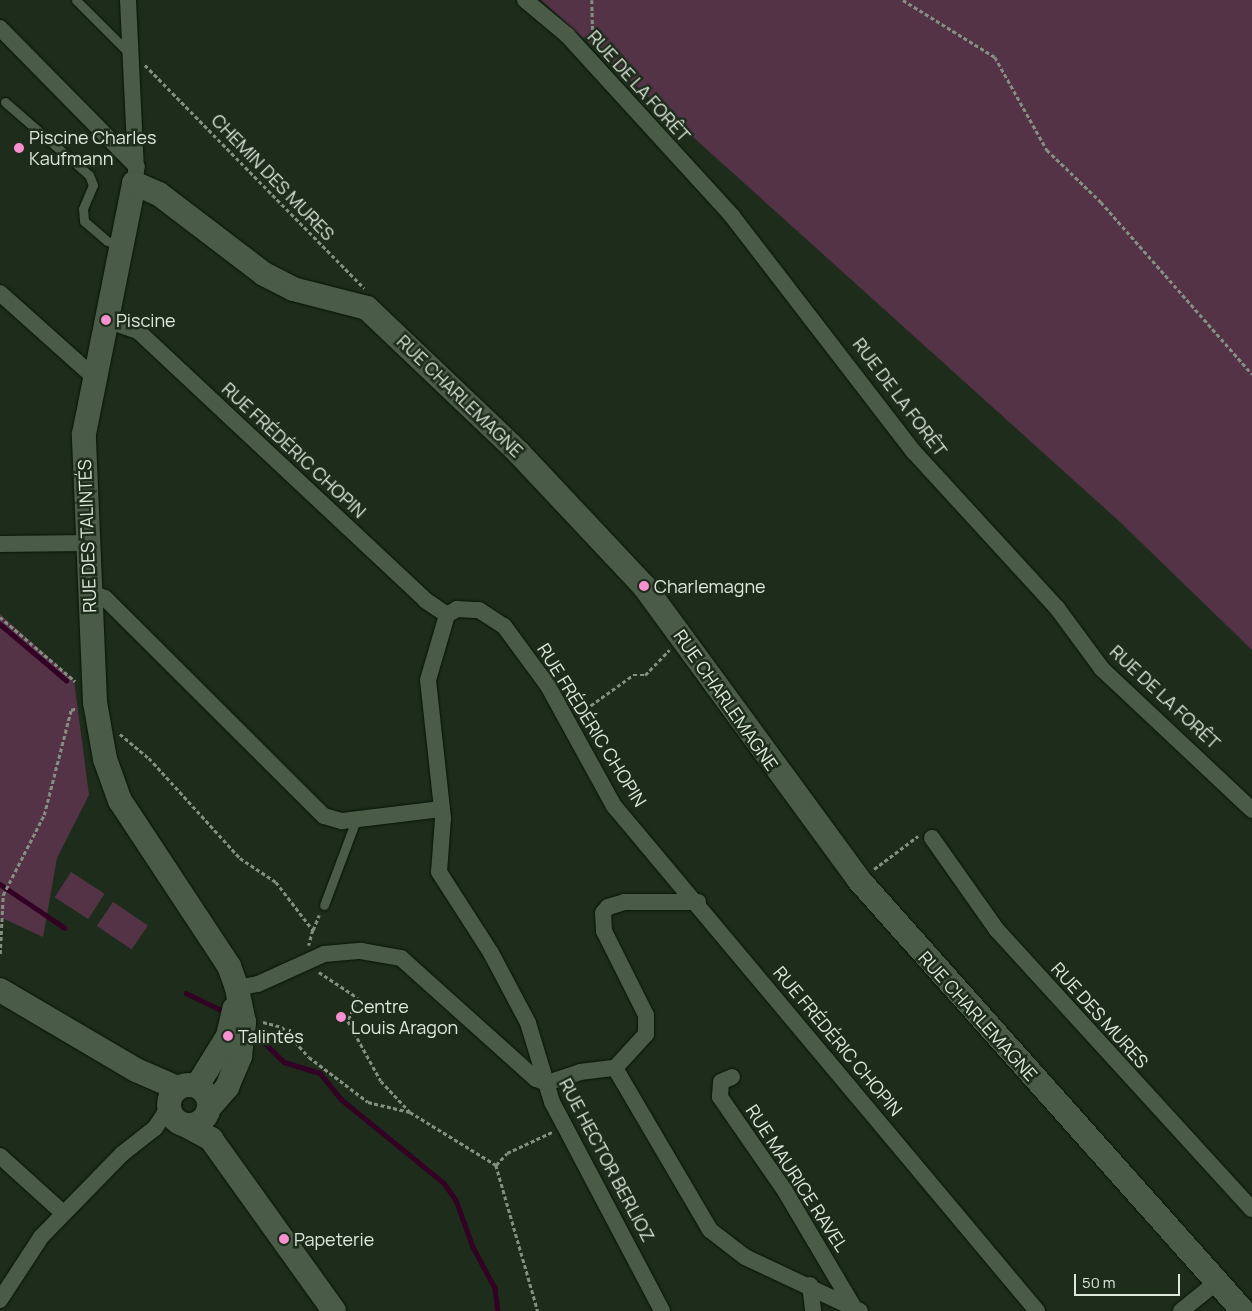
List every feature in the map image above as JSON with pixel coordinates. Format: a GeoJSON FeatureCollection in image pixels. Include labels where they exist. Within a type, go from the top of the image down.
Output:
{"type":"FeatureCollection","features":[{"type":"Feature","properties":{"kind":"street","name":"RUE DES TALINTÉS"},"geometry":{"type":"LineString","coordinates":[[128,0],[128,52],[135,175],[94,377],[84,448],[95,702],[105,759],[120,801],[229,966],[237,988],[244,1022],[240,1056],[227,1088],[208,1112]]}},
{"type":"Feature","properties":{"kind":"street","name":"RUE DE LA FORÊT"},"geometry":{"type":"LineString","coordinates":[[525,0],[593,65],[732,216],[914,452],[1057,608],[1102,669],[1252,810]]}},
{"type":"Feature","properties":{"kind":"street"},"geometry":{"type":"LineString","coordinates":[[0,28],[135,175]]}},
{"type":"Feature","properties":{"kind":"street","name":"RUE CHARLEMAGNE"},"geometry":{"type":"LineString","coordinates":[[135,175],[264,274],[293,289],[367,308],[386,323],[588,523],[680,632],[776,772],[859,880],[994,1036],[1199,1257],[1217,1282],[1243,1311]]}},
{"type":"Feature","properties":{"kind":"street"},"geometry":{"type":"LineString","coordinates":[[0,293],[94,377]]}},
{"type":"Feature","properties":{"kind":"street","name":"RUE FRÉDÉRIC CHOPIN"},"geometry":{"type":"LineString","coordinates":[[106,320],[138,330],[425,600],[447,615],[457,609],[479,610],[504,626],[568,721],[614,806],[698,902],[1036,1311]]}},
{"type":"Feature","properties":{"kind":"street"},"geometry":{"type":"LineString","coordinates":[[0,544],[87,543]]}},
{"type":"Feature","properties":{"kind":"street"},"geometry":{"type":"LineString","coordinates":[[89,592],[106,598],[317,811],[335,820],[356,820],[442,809]]}},
{"type":"Feature","properties":{"kind":"street"},"geometry":{"type":"LineString","coordinates":[[447,615],[428,680],[442,809],[439,872],[491,953],[524,1015],[547,1083],[580,1072],[615,1068],[649,1025],[604,931],[603,913],[613,903],[698,902]]}},
{"type":"Feature","properties":{"kind":"street","name":"RUE DES MURES"},"geometry":{"type":"LineString","coordinates":[[932,838],[997,930],[1252,1209]]}},
{"type":"Feature","properties":{"kind":"street","name":"RUE HECTOR BERLIOZ"},"geometry":{"type":"LineString","coordinates":[[237,988],[258,984],[312,958],[361,951],[401,958],[536,1079],[547,1083],[565,1126],[662,1311]]}},
{"type":"Feature","properties":{"kind":"street"},"geometry":{"type":"LineString","coordinates":[[0,1300],[23,1259],[63,1213],[122,1154],[155,1128],[228,1036],[237,988]]}},
{"type":"Feature","properties":{"kind":"street"},"geometry":{"type":"LineString","coordinates":[[0,990],[177,1102],[211,1139],[334,1311]]}},
{"type":"Feature","properties":{"kind":"street"},"geometry":{"type":"LineString","coordinates":[[615,1068],[710,1230],[745,1257],[810,1285],[856,1309]]}},
{"type":"Feature","properties":{"kind":"street","name":"RUE MAURICE RAVEL"},"geometry":{"type":"LineString","coordinates":[[732,1077],[721,1082],[720,1097],[785,1191],[856,1309]]}},
{"type":"Feature","properties":{"kind":"street"},"geometry":{"type":"LineString","coordinates":[[177,1102],[197,1124],[208,1112]]}},
{"type":"Feature","properties":{"kind":"street"},"geometry":{"type":"LineString","coordinates":[[208,1112],[211,1139]]}},
{"type":"Feature","properties":{"kind":"street"},"geometry":{"type":"LineString","coordinates":[[0,1156],[63,1213]]}},
{"type":"Feature","properties":{"kind":"street"},"geometry":{"type":"LineString","coordinates":[[1181,1311],[1217,1282]]}},
{"type":"Feature","properties":{"kind":"street"},"geometry":{"type":"LineString","coordinates":[[810,1285],[813,1311]]}},
{"type":"Feature","properties":{"kind":"lane"},"geometry":{"type":"LineString","coordinates":[[76,0],[128,52]]}},
{"type":"Feature","properties":{"kind":"lane"},"geometry":{"type":"LineString","coordinates":[[5,102],[89,176],[93,185],[83,209],[84,221],[107,241],[120,245]]}},
{"type":"Feature","properties":{"kind":"lane"},"geometry":{"type":"LineString","coordinates":[[324,905],[356,820]]}},
{"type":"Feature","properties":{"kind":"path"},"geometry":{"type":"LineString","coordinates":[[592,0],[593,65]]}},
{"type":"Feature","properties":{"kind":"path"},"geometry":{"type":"LineString","coordinates":[[903,0],[995,57],[1047,150],[1101,202],[1252,374]]}},
{"type":"Feature","properties":{"kind":"path","name":"CHEMIN DES MURES"},"geometry":{"type":"LineString","coordinates":[[128,52],[371,295]]}},
{"type":"Feature","properties":{"kind":"path"},"geometry":{"type":"LineString","coordinates":[[0,617],[95,702]]}},
{"type":"Feature","properties":{"kind":"path"},"geometry":{"type":"LineString","coordinates":[[568,721],[633,676],[645,675],[650,666],[668,655],[680,632]]}},
{"type":"Feature","properties":{"kind":"path"},"geometry":{"type":"LineString","coordinates":[[0,954],[1,900],[44,815],[70,710],[95,702]]}},
{"type":"Feature","properties":{"kind":"path"},"geometry":{"type":"LineString","coordinates":[[115,730],[149,758],[240,858],[276,882],[313,930]]}},
{"type":"Feature","properties":{"kind":"path"},"geometry":{"type":"LineString","coordinates":[[859,880],[915,839]]}},
{"type":"Feature","properties":{"kind":"path"},"geometry":{"type":"LineString","coordinates":[[324,905],[313,930],[309,948],[315,968],[358,998],[348,1021],[381,1081],[410,1112],[496,1164],[538,1311]]}},
{"type":"Feature","properties":{"kind":"path"},"geometry":{"type":"LineString","coordinates":[[260,1022],[282,1027],[309,1057],[368,1102],[410,1112]]}},
{"type":"Feature","properties":{"kind":"path"},"geometry":{"type":"LineString","coordinates":[[496,1164],[507,1153],[565,1126]]}},
{"type":"Feature","properties":{"kind":"shaded area"},"geometry":{"type":"Polygon","coordinates":[[[541,0],[1252,0],[1252,650],[1119,521],[541,0]]]}},
{"type":"Feature","properties":{"kind":"shaded area"},"geometry":{"type":"Polygon","coordinates":[[[0,614],[74,680],[89,795],[57,858],[43,937],[0,917],[0,614]]]}},
{"type":"Feature","properties":{"kind":"shaded area"},"geometry":{"type":"Polygon","coordinates":[[[71,872],[105,894],[88,919],[55,897],[71,872]]]}},
{"type":"Feature","properties":{"kind":"shaded area"},"geometry":{"type":"Polygon","coordinates":[[[113,902],[148,925],[132,950],[97,926],[113,902]]]}},
{"type":"Feature","properties":{"kind":"waterway"},"geometry":{"type":"LineString","coordinates":[[0,624],[66,680]]}},
{"type":"Feature","properties":{"kind":"waterway"},"geometry":{"type":"LineString","coordinates":[[0,884],[65,928]]}},
{"type":"Feature","properties":{"kind":"waterway"},"geometry":{"type":"LineString","coordinates":[[186,993],[225,1012]]}},
{"type":"Feature","properties":{"kind":"waterway"},"geometry":{"type":"LineString","coordinates":[[255,1033],[284,1062],[320,1073],[341,1099],[444,1183],[456,1200],[473,1247],[495,1288],[498,1311]]}},
{"type":"Feature","properties":{"kind":"place","name":"Piscine Charles Kaufmann"},"geometry":{"type":"Point","coordinates":[19,148]}},
{"type":"Feature","properties":{"kind":"place","name":"Piscine"},"geometry":{"type":"Point","coordinates":[106,320]}},
{"type":"Feature","properties":{"kind":"place","name":"Charlemagne"},"geometry":{"type":"Point","coordinates":[644,586]}},
{"type":"Feature","properties":{"kind":"place","name":"Centre Louis Aragon"},"geometry":{"type":"Point","coordinates":[341,1017]}},
{"type":"Feature","properties":{"kind":"place","name":"Talintés"},"geometry":{"type":"Point","coordinates":[228,1036]}},
{"type":"Feature","properties":{"kind":"place","name":"Papeterie"},"geometry":{"type":"Point","coordinates":[284,1239]}}]}
